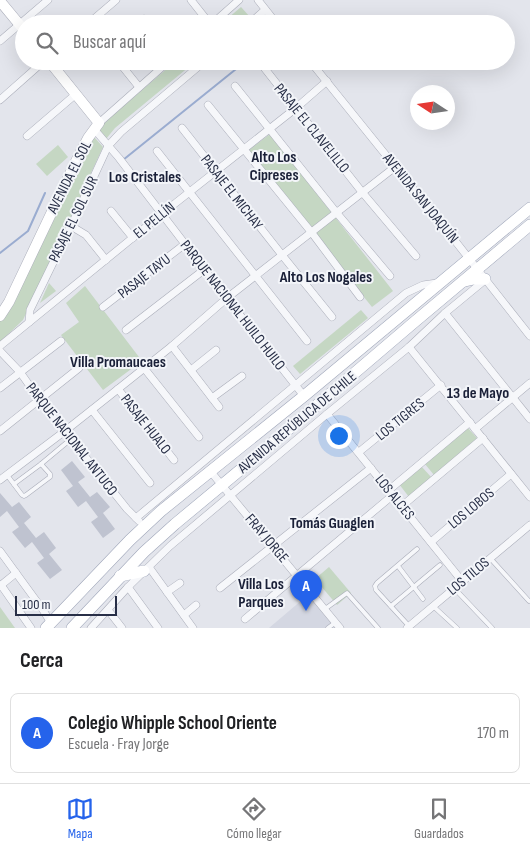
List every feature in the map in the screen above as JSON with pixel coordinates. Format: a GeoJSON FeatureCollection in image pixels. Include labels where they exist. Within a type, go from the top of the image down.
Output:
{"type":"FeatureCollection","features":[{"type":"Feature","properties":{"kind":"main road","name":"AVENIDA REPÚBLICA DE CHILE"},"geometry":{"type":"LineString","coordinates":[[50,626],[140,523],[161,511],[211,472],[530,208]]}},
{"type":"Feature","properties":{"kind":"main road","name":"AVENIDA REPÚBLICA DE CHILE"},"geometry":{"type":"LineString","coordinates":[[72,628],[120,576],[175,524],[530,226]]}},
{"type":"Feature","properties":{"kind":"main road"},"geometry":{"type":"LineString","coordinates":[[461,283],[474,279],[485,279]]}},
{"type":"Feature","properties":{"kind":"main road"},"geometry":{"type":"LineString","coordinates":[[120,576],[146,569]]}},
{"type":"Feature","properties":{"kind":"street"},"geometry":{"type":"LineString","coordinates":[[33,15],[48,0]]}},
{"type":"Feature","properties":{"kind":"street"},"geometry":{"type":"LineString","coordinates":[[98,15],[116,0]]}},
{"type":"Feature","properties":{"kind":"street"},"geometry":{"type":"LineString","coordinates":[[191,0],[204,15]]}},
{"type":"Feature","properties":{"kind":"street"},"geometry":{"type":"LineString","coordinates":[[222,15],[239,0]]}},
{"type":"Feature","properties":{"kind":"street"},"geometry":{"type":"LineString","coordinates":[[258,0],[269,15]]}},
{"type":"Feature","properties":{"kind":"street"},"geometry":{"type":"LineString","coordinates":[[0,1],[15,20]]}},
{"type":"Feature","properties":{"kind":"street"},"geometry":{"type":"LineString","coordinates":[[259,15],[265,10]]}},
{"type":"Feature","properties":{"kind":"street"},"geometry":{"type":"LineString","coordinates":[[0,41],[15,31]]}},
{"type":"Feature","properties":{"kind":"street"},"geometry":{"type":"LineString","coordinates":[[0,100],[34,70]]}},
{"type":"Feature","properties":{"kind":"street"},"geometry":{"type":"LineString","coordinates":[[56,70],[76,94],[96,126]]}},
{"type":"Feature","properties":{"kind":"street"},"geometry":{"type":"LineString","coordinates":[[125,70],[139,87]]}},
{"type":"Feature","properties":{"kind":"street","name":"AVENIDA EL SOL"},"geometry":{"type":"LineString","coordinates":[[0,316],[9,302],[72,167],[96,126],[159,70]]}},
{"type":"Feature","properties":{"kind":"street","name":"PASAJE EL SOL SUR"},"geometry":{"type":"LineString","coordinates":[[28,322],[30,310],[108,146],[121,132],[194,70]]}},
{"type":"Feature","properties":{"kind":"street","name":"PASAJE EL CLAVELILLO"},"geometry":{"type":"LineString","coordinates":[[266,70],[362,192],[416,256]]}},
{"type":"Feature","properties":{"kind":"street","name":"AVENIDA SAN JOAQUÍN"},"geometry":{"type":"LineString","coordinates":[[318,70],[530,336]]}},
{"type":"Feature","properties":{"kind":"street","name":"EL PELLÍN"},"geometry":{"type":"LineString","coordinates":[[28,322],[296,108],[327,81]]}},
{"type":"Feature","properties":{"kind":"street"},"geometry":{"type":"LineString","coordinates":[[235,86],[390,276]]}},
{"type":"Feature","properties":{"kind":"street"},"geometry":{"type":"LineString","coordinates":[[27,136],[76,94]]}},
{"type":"Feature","properties":{"kind":"street"},"geometry":{"type":"LineString","coordinates":[[208,105],[312,233],[360,297]]}},
{"type":"Feature","properties":{"kind":"street","name":"PARQUE NACIONAL HUILO HUILO"},"geometry":{"type":"LineString","coordinates":[[96,126],[108,146],[304,396]]}},
{"type":"Feature","properties":{"kind":"street","name":"PASAJE EL MICHAY"},"geometry":{"type":"LineString","coordinates":[[182,128],[332,317]]}},
{"type":"Feature","properties":{"kind":"street"},"geometry":{"type":"LineString","coordinates":[[157,151],[307,341]]}},
{"type":"Feature","properties":{"kind":"street"},"geometry":{"type":"LineString","coordinates":[[0,480],[92,410],[172,346],[227,298],[395,167]]}},
{"type":"Feature","properties":{"kind":"street"},"geometry":{"type":"LineString","coordinates":[[111,211],[133,238]]}},
{"type":"Feature","properties":{"kind":"street"},"geometry":{"type":"LineString","coordinates":[[71,226],[86,235],[106,260]]}},
{"type":"Feature","properties":{"kind":"street","name":"PASAJE TAYU"},"geometry":{"type":"LineString","coordinates":[[103,308],[185,244]]}},
{"type":"Feature","properties":{"kind":"street"},"geometry":{"type":"LineString","coordinates":[[126,330],[205,269]]}},
{"type":"Feature","properties":{"kind":"street","name":"AVENIDA REPÚBLICA DE CHILE"},"geometry":{"type":"LineString","coordinates":[[91,628],[128,587],[170,546],[409,347],[485,279]]}},
{"type":"Feature","properties":{"kind":"street","name":"AVENIDA REPÚBLICA DE CHILE"},"geometry":{"type":"LineString","coordinates":[[140,523],[296,385],[406,293],[423,285],[440,283]]}},
{"type":"Feature","properties":{"kind":"street"},"geometry":{"type":"LineString","coordinates":[[445,313],[530,419]]}},
{"type":"Feature","properties":{"kind":"street"},"geometry":{"type":"LineString","coordinates":[[0,346],[28,322]]}},
{"type":"Feature","properties":{"kind":"street"},"geometry":{"type":"LineString","coordinates":[[0,388],[61,341]]}},
{"type":"Feature","properties":{"kind":"street"},"geometry":{"type":"LineString","coordinates":[[172,346],[219,407]]}},
{"type":"Feature","properties":{"kind":"street"},"geometry":{"type":"LineString","coordinates":[[409,347],[530,497]]}},
{"type":"Feature","properties":{"kind":"street"},"geometry":{"type":"LineString","coordinates":[[191,370],[216,350]]}},
{"type":"Feature","properties":{"kind":"street","name":"PARQUE NACIONAL ANTUCO"},"geometry":{"type":"LineString","coordinates":[[0,351],[20,372],[39,399],[140,523]]}},
{"type":"Feature","properties":{"kind":"street"},"geometry":{"type":"LineString","coordinates":[[0,431],[79,368]]}},
{"type":"Feature","properties":{"kind":"street"},"geometry":{"type":"LineString","coordinates":[[144,368],[199,437]]}},
{"type":"Feature","properties":{"kind":"street"},"geometry":{"type":"LineString","coordinates":[[212,398],[242,376]]}},
{"type":"Feature","properties":{"kind":"street"},"geometry":{"type":"LineString","coordinates":[[475,429],[530,383]]}},
{"type":"Feature","properties":{"kind":"street","name":"LOS TIGRES"},"geometry":{"type":"LineString","coordinates":[[359,452],[441,385]]}},
{"type":"Feature","properties":{"kind":"street","name":"PASAJE HUALO"},"geometry":{"type":"LineString","coordinates":[[118,389],[174,460]]}},
{"type":"Feature","properties":{"kind":"street"},"geometry":{"type":"LineString","coordinates":[[92,410],[150,483]]}},
{"type":"Feature","properties":{"kind":"street","name":"LOS ALCES"},"geometry":{"type":"LineString","coordinates":[[327,414],[462,581]]}},
{"type":"Feature","properties":{"kind":"street"},"geometry":{"type":"LineString","coordinates":[[244,619],[298,576],[470,422]]}},
{"type":"Feature","properties":{"kind":"street"},"geometry":{"type":"LineString","coordinates":[[402,506],[483,438]]}},
{"type":"Feature","properties":{"kind":"street"},"geometry":{"type":"LineString","coordinates":[[220,588],[371,468]]}},
{"type":"Feature","properties":{"kind":"street","name":"FRAY JORGE"},"geometry":{"type":"LineString","coordinates":[[211,472],[338,625]]}},
{"type":"Feature","properties":{"kind":"street","name":"LOS LOBOS"},"geometry":{"type":"LineString","coordinates":[[431,542],[511,474]]}},
{"type":"Feature","properties":{"kind":"street","name":"LOS TILOS"},"geometry":{"type":"LineString","coordinates":[[408,627],[530,525]]}},
{"type":"Feature","properties":{"kind":"street"},"geometry":{"type":"LineString","coordinates":[[0,551],[43,610],[50,626]]}},
{"type":"Feature","properties":{"kind":"street"},"geometry":{"type":"LineString","coordinates":[[146,569],[193,628]]}},
{"type":"Feature","properties":{"kind":"street"},"geometry":{"type":"LineString","coordinates":[[16,573],[0,585],[31,628]]}},
{"type":"Feature","properties":{"kind":"street"},"geometry":{"type":"LineString","coordinates":[[166,592],[180,582]]}},
{"type":"Feature","properties":{"kind":"street"},"geometry":{"type":"LineString","coordinates":[[128,587],[158,628]]}},
{"type":"Feature","properties":{"kind":"street"},"geometry":{"type":"LineString","coordinates":[[184,615],[196,605]]}},
{"type":"Feature","properties":{"kind":"street"},"geometry":{"type":"LineString","coordinates":[[108,610],[122,628]]}},
{"type":"Feature","properties":{"kind":"lane"},"geometry":{"type":"LineString","coordinates":[[14,484],[71,439]]}},
{"type":"Feature","properties":{"kind":"lane"},"geometry":{"type":"LineString","coordinates":[[7,475],[24,496],[49,478],[50,474],[41,464]]}},
{"type":"Feature","properties":{"kind":"lane"},"geometry":{"type":"LineString","coordinates":[[408,627],[376,590],[375,586],[417,549]]}},
{"type":"Feature","properties":{"kind":"lane"},"geometry":{"type":"LineString","coordinates":[[490,558],[529,601]]}},
{"type":"Feature","properties":{"kind":"lane"},"geometry":{"type":"LineString","coordinates":[[391,606],[440,565]]}},
{"type":"Feature","properties":{"kind":"lane"},"geometry":{"type":"LineString","coordinates":[[398,566],[423,599]]}},
{"type":"Feature","properties":{"kind":"lane"},"geometry":{"type":"LineString","coordinates":[[454,588],[492,628]]}},
{"type":"Feature","properties":{"kind":"lane"},"geometry":{"type":"LineString","coordinates":[[325,609],[347,593],[378,628]]}},
{"type":"Feature","properties":{"kind":"lane"},"geometry":{"type":"LineString","coordinates":[[434,606],[457,628]]}},
{"type":"Feature","properties":{"kind":"lane"},"geometry":{"type":"LineString","coordinates":[[328,628],[338,625]]}},
{"type":"Feature","properties":{"kind":"shaded area"},"geometry":{"type":"Polygon","coordinates":[[[309,594],[337,628],[269,628],[309,594]]]}},
{"type":"Feature","properties":{"kind":"green space"},"geometry":{"type":"Polygon","coordinates":[[[241,7],[248,15],[232,15],[241,7]]]}},
{"type":"Feature","properties":{"kind":"green space"},"geometry":{"type":"Polygon","coordinates":[[[165,70],[185,70],[115,128],[106,139],[98,131],[108,119],[165,70]]]}},
{"type":"Feature","properties":{"kind":"green space"},"geometry":{"type":"Polygon","coordinates":[[[270,134],[393,291],[372,307],[246,152],[270,134]]]}},
{"type":"Feature","properties":{"kind":"green space"},"geometry":{"type":"Polygon","coordinates":[[[94,137],[103,147],[23,320],[0,342],[0,321],[9,312],[94,137]]]}},
{"type":"Feature","properties":{"kind":"green space"},"geometry":{"type":"Polygon","coordinates":[[[58,145],[68,157],[47,176],[36,164],[58,145]]]}},
{"type":"Feature","properties":{"kind":"green space"},"geometry":{"type":"Polygon","coordinates":[[[49,283],[56,291],[40,303],[49,283]]]}},
{"type":"Feature","properties":{"kind":"green space"},"geometry":{"type":"Polygon","coordinates":[[[85,286],[142,361],[103,390],[61,335],[79,322],[66,303],[85,286]]]}},
{"type":"Feature","properties":{"kind":"green space"},"geometry":{"type":"Polygon","coordinates":[[[361,310],[368,318],[300,374],[293,366],[361,310]]]}},
{"type":"Feature","properties":{"kind":"green space"},"geometry":{"type":"Polygon","coordinates":[[[467,427],[477,438],[434,475],[425,464],[467,427]]]}},
{"type":"Feature","properties":{"kind":"green space"},"geometry":{"type":"Polygon","coordinates":[[[421,466],[432,478],[409,497],[399,484],[421,466]]]}},
{"type":"Feature","properties":{"kind":"green space"},"geometry":{"type":"Polygon","coordinates":[[[329,567],[351,593],[337,605],[315,579],[329,567]]]}},
{"type":"Feature","properties":{"kind":"green space"},"geometry":{"type":"Polygon","coordinates":[[[0,607],[15,628],[0,628],[0,607]]]}},
{"type":"Feature","properties":{"kind":"building"},"geometry":{"type":"Polygon","coordinates":[[[72,461],[85,477],[78,482],[90,497],[97,492],[110,507],[103,513],[115,529],[103,538],[91,522],[98,517],[86,501],[78,507],[66,491],[73,486],[61,470],[72,461]]]}},
{"type":"Feature","properties":{"kind":"building"},"geometry":{"type":"Polygon","coordinates":[[[0,493],[12,507],[19,502],[31,517],[24,523],[36,538],[44,532],[56,548],[49,554],[62,570],[50,579],[37,563],[44,558],[32,542],[25,548],[12,532],[19,527],[7,511],[0,517],[0,493]]]}},
{"type":"Feature","properties":{"kind":"waterway"},"geometry":{"type":"LineString","coordinates":[[123,160],[235,70]]}},
{"type":"Feature","properties":{"kind":"waterway"},"geometry":{"type":"LineString","coordinates":[[0,253],[28,231],[45,193]]}},
{"type":"Feature","properties":{"kind":"place","name":"Colegio Whipple School Oriente"},"geometry":{"type":"Point","coordinates":[306,611]}},
{"type":"Feature","properties":{"kind":"district","name":"Alto Los Cipreses"},"geometry":{"type":"Point","coordinates":[274,165]}},
{"type":"Feature","properties":{"kind":"district","name":"Los Cristales"},"geometry":{"type":"Point","coordinates":[145,176]}},
{"type":"Feature","properties":{"kind":"district","name":"Alto Los Nogales"},"geometry":{"type":"Point","coordinates":[326,276]}},
{"type":"Feature","properties":{"kind":"district","name":"Villa Promaucaes"},"geometry":{"type":"Point","coordinates":[118,361]}},
{"type":"Feature","properties":{"kind":"district","name":"13 de Mayo"},"geometry":{"type":"Point","coordinates":[478,392]}},
{"type":"Feature","properties":{"kind":"district","name":"Tomás Guaglen"},"geometry":{"type":"Point","coordinates":[332,522]}},
{"type":"Feature","properties":{"kind":"district","name":"Villa Los Parques"},"geometry":{"type":"Point","coordinates":[261,592]}}]}
